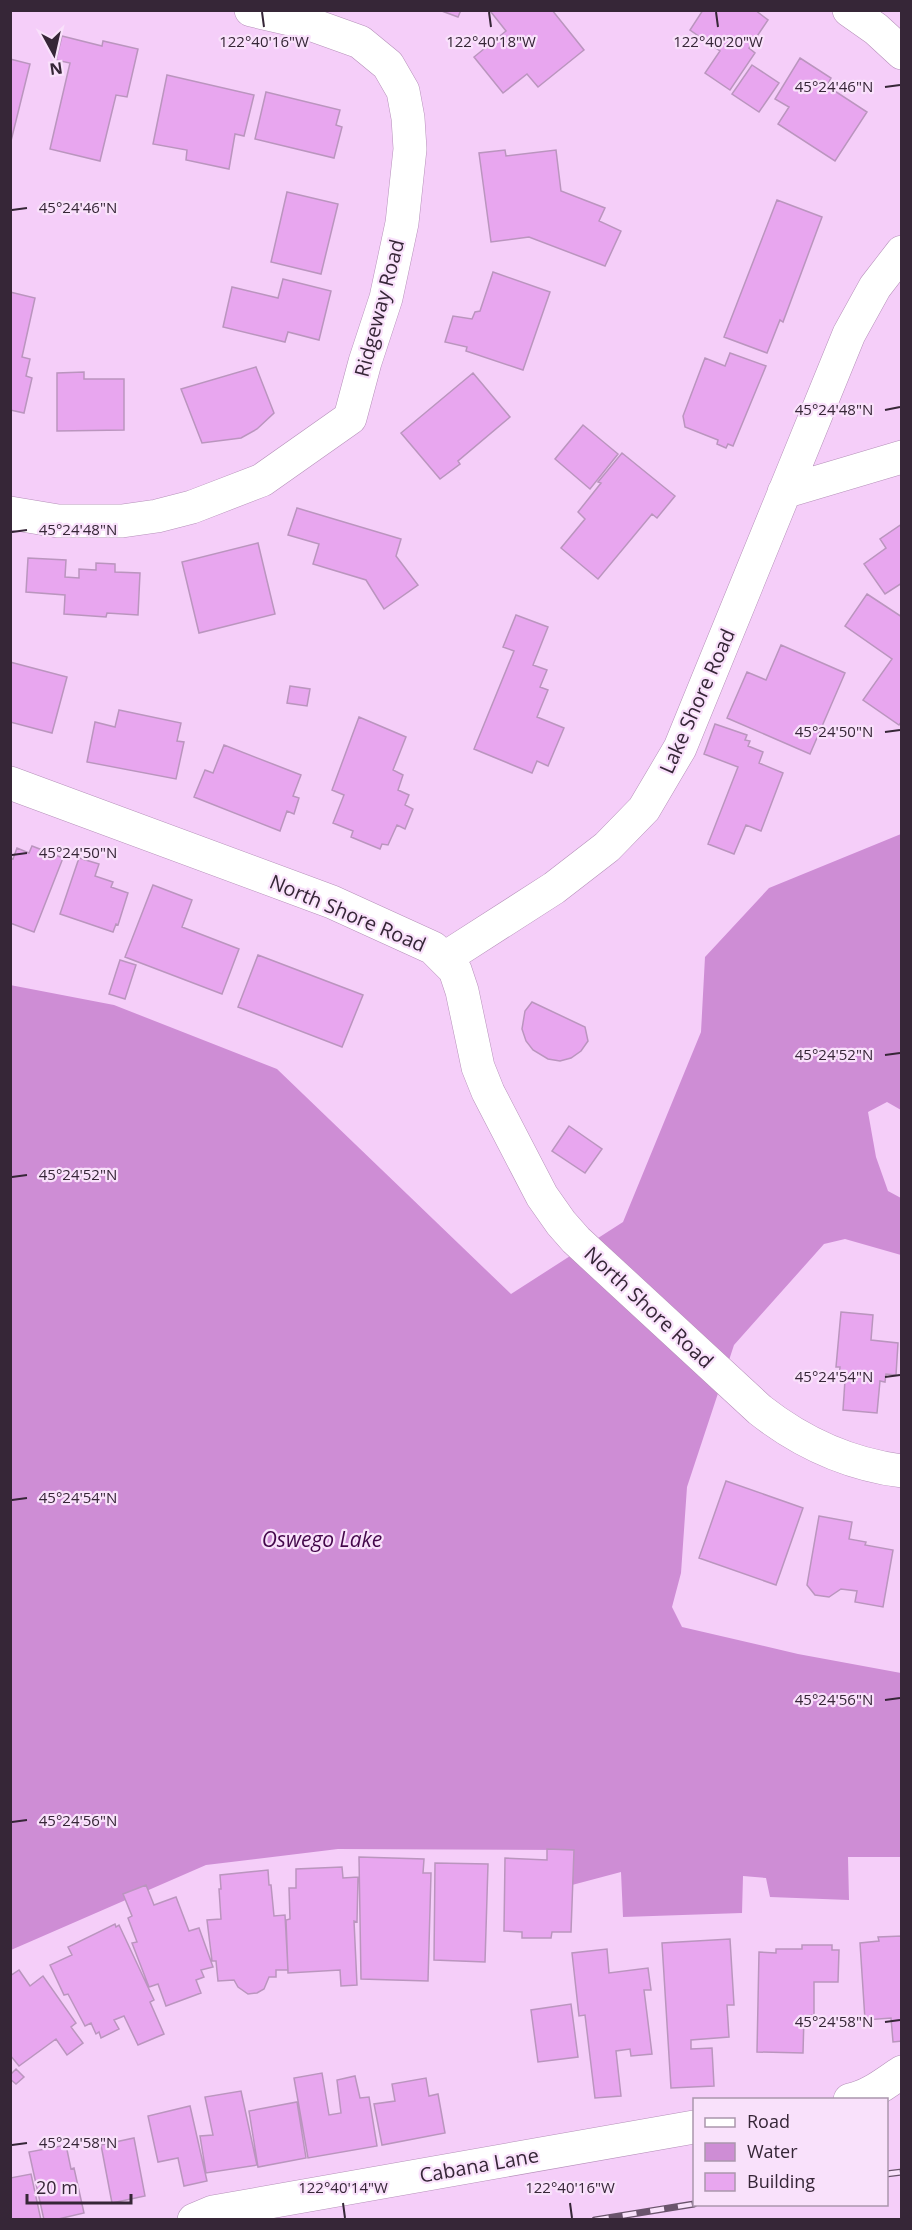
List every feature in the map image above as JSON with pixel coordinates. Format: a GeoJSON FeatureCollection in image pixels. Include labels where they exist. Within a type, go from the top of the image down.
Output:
{"type":"FeatureCollection","features":[{"type":"Feature","properties":{"kind":"street","name":"Ridgeway Road"},"geometry":{"type":"LineString","coordinates":[[10,513],[58,521],[123,521],[157,516],[192,507],[262,480],[350,418],[386,298],[402,223],[410,149],[403,91],[388,65],[360,42],[307,23],[251,10]]}},
{"type":"Feature","properties":{"kind":"street"},"geometry":{"type":"LineString","coordinates":[[849,10],[876,29],[902,53]]}},
{"type":"Feature","properties":{"kind":"street","name":"Lake Shore Road"},"geometry":{"type":"LineString","coordinates":[[445,958],[554,888],[608,847],[644,809],[680,748],[849,334],[875,286],[902,252]]}},
{"type":"Feature","properties":{"kind":"street"},"geometry":{"type":"LineString","coordinates":[[784,492],[902,457]]}},
{"type":"Feature","properties":{"kind":"street","name":"North Shore Road"},"geometry":{"type":"LineString","coordinates":[[10,783],[332,902],[433,948],[455,970],[462,991],[478,1067],[488,1092],[542,1196],[576,1240],[782,1428],[806,1441],[858,1462],[902,1471]]}},
{"type":"Feature","properties":{"kind":"street"},"geometry":{"type":"LineString","coordinates":[[855,2098],[878,2089],[902,2072]]}},
{"type":"Feature","properties":{"kind":"street","name":"Cabana Lane"},"geometry":{"type":"LineString","coordinates":[[194,2220],[213,2212],[693,2127]]}},
{"type":"Feature","properties":{"kind":"water","name":"Oswego Lake"},"geometry":{"type":"Polygon","coordinates":[[[901,834],[901,1110],[887,1102],[868,1112],[876,1157],[888,1191],[901,1198],[901,1255],[845,1239],[824,1244],[734,1345],[687,1487],[681,1573],[672,1607],[682,1627],[798,1654],[901,1673],[901,1857],[848,1857],[849,1900],[770,1897],[766,1878],[743,1876],[742,1913],[623,1917],[621,1872],[572,1885],[569,1850],[338,1849],[206,1865],[11,1950],[10,985],[114,1005],[277,1069],[511,1294],[623,1222],[701,1032],[705,957],[769,888],[901,834]]]}},
{"type":"Feature","properties":{"kind":"building"},"geometry":{"type":"Polygon","coordinates":[[[439,10],[461,10],[458,17],[439,10]]]}},
{"type":"Feature","properties":{"kind":"building"},"geometry":{"type":"Polygon","coordinates":[[[493,10],[552,10],[584,50],[538,87],[527,74],[503,93],[474,57],[506,31],[491,12],[493,10]]]}},
{"type":"Feature","properties":{"kind":"building"},"geometry":{"type":"Polygon","coordinates":[[[703,10],[755,10],[768,20],[749,48],[755,53],[730,90],[705,73],[720,51],[690,30],[703,10]]]}},
{"type":"Feature","properties":{"kind":"building"},"geometry":{"type":"Polygon","coordinates":[[[62,36],[102,46],[103,41],[138,49],[127,97],[116,95],[100,161],[50,149],[70,63],[56,60],[62,36]]]}},
{"type":"Feature","properties":{"kind":"building"},"geometry":{"type":"Polygon","coordinates":[[[800,58],[831,78],[827,86],[867,112],[835,161],[778,124],[789,107],[775,99],[800,58]]]}},
{"type":"Feature","properties":{"kind":"building"},"geometry":{"type":"Polygon","coordinates":[[[10,59],[30,64],[10,145],[10,59]]]}},
{"type":"Feature","properties":{"kind":"building"},"geometry":{"type":"Polygon","coordinates":[[[752,65],[779,83],[759,112],[732,94],[752,65]]]}},
{"type":"Feature","properties":{"kind":"building"},"geometry":{"type":"Polygon","coordinates":[[[167,75],[254,95],[244,136],[235,134],[229,169],[186,160],[187,150],[153,144],[167,75]]]}},
{"type":"Feature","properties":{"kind":"building"},"geometry":{"type":"Polygon","coordinates":[[[266,92],[340,110],[336,125],[342,127],[334,158],[255,139],[266,92]]]}},
{"type":"Feature","properties":{"kind":"building"},"geometry":{"type":"Polygon","coordinates":[[[505,150],[506,156],[556,150],[561,191],[605,208],[599,221],[621,231],[605,266],[529,237],[491,242],[479,153],[505,150]]]}},
{"type":"Feature","properties":{"kind":"building"},"geometry":{"type":"Polygon","coordinates":[[[287,192],[338,204],[321,274],[271,262],[287,192]]]}},
{"type":"Feature","properties":{"kind":"building"},"geometry":{"type":"Polygon","coordinates":[[[777,200],[822,217],[783,322],[780,320],[767,353],[724,337],[777,200]]]}},
{"type":"Feature","properties":{"kind":"building"},"geometry":{"type":"Polygon","coordinates":[[[493,272],[550,292],[523,370],[466,351],[467,347],[445,342],[453,316],[472,319],[475,312],[480,311],[493,272]]]}},
{"type":"Feature","properties":{"kind":"building"},"geometry":{"type":"Polygon","coordinates":[[[283,279],[331,291],[319,340],[288,332],[285,342],[223,327],[232,287],[278,298],[283,279]]]}},
{"type":"Feature","properties":{"kind":"building"},"geometry":{"type":"Polygon","coordinates":[[[10,292],[35,298],[22,357],[30,359],[26,376],[32,378],[24,413],[10,410],[10,292]]]}},
{"type":"Feature","properties":{"kind":"building"},"geometry":{"type":"Polygon","coordinates":[[[730,353],[766,366],[733,446],[728,444],[726,448],[717,444],[718,440],[685,427],[683,416],[705,358],[725,366],[730,353]]]}},
{"type":"Feature","properties":{"kind":"building"},"geometry":{"type":"Polygon","coordinates":[[[256,367],[274,413],[257,429],[241,438],[202,443],[181,389],[256,367]]]}},
{"type":"Feature","properties":{"kind":"building"},"geometry":{"type":"Polygon","coordinates":[[[84,372],[84,379],[124,379],[124,430],[57,431],[57,373],[84,372]]]}},
{"type":"Feature","properties":{"kind":"building"},"geometry":{"type":"Polygon","coordinates":[[[473,373],[510,417],[458,461],[460,464],[440,479],[401,433],[473,373]]]}},
{"type":"Feature","properties":{"kind":"building"},"geometry":{"type":"Polygon","coordinates":[[[583,425],[618,454],[590,489],[555,459],[583,425]]]}},
{"type":"Feature","properties":{"kind":"building"},"geometry":{"type":"Polygon","coordinates":[[[622,453],[675,496],[657,518],[652,514],[598,579],[561,548],[585,519],[578,512],[601,483],[598,482],[622,453]]]}},
{"type":"Feature","properties":{"kind":"building"},"geometry":{"type":"Polygon","coordinates":[[[297,508],[401,539],[396,556],[418,585],[384,609],[366,580],[313,564],[319,544],[288,535],[297,508]]]}},
{"type":"Feature","properties":{"kind":"building"},"geometry":{"type":"Polygon","coordinates":[[[902,524],[902,583],[885,594],[864,564],[886,548],[880,539],[902,524]]]}},
{"type":"Feature","properties":{"kind":"building"},"geometry":{"type":"Polygon","coordinates":[[[258,543],[275,614],[199,633],[182,562],[258,543]]]}},
{"type":"Feature","properties":{"kind":"building"},"geometry":{"type":"Polygon","coordinates":[[[28,558],[66,560],[65,577],[79,578],[79,569],[96,570],[96,563],[115,564],[115,572],[140,573],[138,615],[107,613],[106,617],[64,614],[65,595],[26,592],[28,558]]]}},
{"type":"Feature","properties":{"kind":"building"},"geometry":{"type":"Polygon","coordinates":[[[867,594],[902,617],[902,721],[899,725],[863,700],[892,659],[845,626],[867,594]]]}},
{"type":"Feature","properties":{"kind":"building"},"geometry":{"type":"Polygon","coordinates":[[[516,615],[548,627],[533,665],[547,670],[540,687],[548,690],[537,717],[564,728],[548,766],[537,761],[532,773],[474,749],[514,651],[503,647],[516,615]]]}},
{"type":"Feature","properties":{"kind":"building"},"geometry":{"type":"Polygon","coordinates":[[[781,645],[845,673],[810,754],[727,718],[747,672],[766,680],[781,645]]]}},
{"type":"Feature","properties":{"kind":"building"},"geometry":{"type":"Polygon","coordinates":[[[10,662],[67,677],[52,733],[10,722],[10,662]]]}},
{"type":"Feature","properties":{"kind":"building"},"geometry":{"type":"Polygon","coordinates":[[[290,686],[310,689],[307,706],[287,703],[290,686]]]}},
{"type":"Feature","properties":{"kind":"building"},"geometry":{"type":"Polygon","coordinates":[[[119,710],[181,723],[177,741],[184,742],[176,779],[87,762],[95,722],[115,727],[119,710]]]}},
{"type":"Feature","properties":{"kind":"building"},"geometry":{"type":"Polygon","coordinates":[[[359,717],[406,737],[393,770],[403,775],[398,790],[409,795],[405,805],[413,809],[405,829],[397,825],[388,845],[382,844],[380,849],[351,837],[353,831],[333,823],[344,795],[332,790],[359,717]]]}},
{"type":"Feature","properties":{"kind":"building"},"geometry":{"type":"Polygon","coordinates":[[[715,724],[747,735],[745,740],[750,741],[748,746],[763,752],[759,763],[783,773],[761,831],[746,825],[734,854],[708,844],[738,767],[704,754],[715,724]]]}},
{"type":"Feature","properties":{"kind":"building"},"geometry":{"type":"Polygon","coordinates":[[[224,745],[301,775],[293,796],[299,798],[294,814],[287,811],[280,831],[194,797],[205,770],[213,773],[224,745]]]}},
{"type":"Feature","properties":{"kind":"building"},"geometry":{"type":"Polygon","coordinates":[[[32,846],[63,858],[34,932],[10,923],[10,858],[13,859],[17,848],[29,853],[32,846]]]}},
{"type":"Feature","properties":{"kind":"building"},"geometry":{"type":"Polygon","coordinates":[[[79,858],[99,864],[95,876],[113,882],[111,887],[128,893],[118,925],[116,924],[113,932],[60,914],[79,858]]]}},
{"type":"Feature","properties":{"kind":"building"},"geometry":{"type":"Polygon","coordinates":[[[153,885],[192,900],[182,927],[239,949],[222,994],[125,957],[153,885]]]}},
{"type":"Feature","properties":{"kind":"building"},"geometry":{"type":"Polygon","coordinates":[[[258,955],[363,995],[342,1047],[238,1007],[258,955]]]}},
{"type":"Feature","properties":{"kind":"building"},"geometry":{"type":"Polygon","coordinates":[[[120,960],[136,965],[125,999],[109,994],[120,960]]]}},
{"type":"Feature","properties":{"kind":"building"},"geometry":{"type":"Polygon","coordinates":[[[532,1002],[585,1027],[588,1041],[581,1051],[571,1058],[560,1061],[548,1059],[533,1050],[526,1041],[522,1029],[525,1011],[532,1002]]]}},
{"type":"Feature","properties":{"kind":"building"},"geometry":{"type":"Polygon","coordinates":[[[569,1126],[602,1149],[585,1173],[552,1151],[569,1126]]]}},
{"type":"Feature","properties":{"kind":"building"},"geometry":{"type":"Polygon","coordinates":[[[841,1312],[873,1315],[871,1340],[898,1343],[896,1375],[886,1374],[885,1382],[880,1381],[877,1413],[843,1410],[845,1380],[839,1379],[840,1367],[836,1367],[841,1312]]]}},
{"type":"Feature","properties":{"kind":"building"},"geometry":{"type":"Polygon","coordinates":[[[726,1481],[803,1508],[776,1585],[699,1558],[726,1481]]]}},
{"type":"Feature","properties":{"kind":"building"},"geometry":{"type":"Polygon","coordinates":[[[819,1516],[852,1522],[849,1539],[866,1542],[865,1545],[893,1550],[883,1607],[855,1602],[857,1591],[841,1589],[829,1597],[815,1595],[807,1585],[819,1516]]]}},
{"type":"Feature","properties":{"kind":"building"},"geometry":{"type":"Polygon","coordinates":[[[547,1849],[574,1850],[571,1932],[552,1932],[551,1938],[522,1938],[522,1932],[504,1931],[505,1858],[547,1860],[547,1849]]]}},
{"type":"Feature","properties":{"kind":"building"},"geometry":{"type":"Polygon","coordinates":[[[359,1857],[424,1859],[423,1873],[431,1873],[428,1981],[361,1979],[359,1857]]]}},
{"type":"Feature","properties":{"kind":"building"},"geometry":{"type":"Polygon","coordinates":[[[435,1863],[488,1864],[485,1962],[434,1960],[435,1863]]]}},
{"type":"Feature","properties":{"kind":"building"},"geometry":{"type":"Polygon","coordinates":[[[342,1867],[343,1878],[358,1877],[357,1922],[354,1921],[357,1985],[341,1986],[340,1970],[288,1973],[286,1920],[290,1919],[289,1888],[296,1888],[296,1869],[342,1867]]]}},
{"type":"Feature","properties":{"kind":"building"},"geometry":{"type":"Polygon","coordinates":[[[268,1870],[274,1916],[285,1915],[288,1970],[276,1970],[276,1977],[269,1977],[264,1989],[248,1994],[238,1987],[234,1980],[218,1981],[216,1961],[212,1961],[207,1920],[221,1919],[220,1875],[268,1870]]]}},
{"type":"Feature","properties":{"kind":"building"},"geometry":{"type":"Polygon","coordinates":[[[146,1885],[154,1905],[176,1897],[189,1931],[199,1928],[213,1967],[201,1970],[204,1977],[196,1980],[201,1993],[166,2006],[158,1984],[149,1987],[132,1943],[137,1942],[128,1918],[132,1916],[123,1894],[146,1885]]]}},
{"type":"Feature","properties":{"kind":"building"},"geometry":{"type":"Polygon","coordinates":[[[115,1924],[116,1927],[119,1925],[154,2000],[150,2002],[164,2034],[138,2045],[124,2016],[114,2020],[119,2029],[101,2038],[99,2032],[96,2034],[91,2023],[85,2026],[68,1994],[64,1995],[50,1965],[72,1955],[68,1947],[115,1924]]]}},
{"type":"Feature","properties":{"kind":"building"},"geometry":{"type":"Polygon","coordinates":[[[902,1936],[902,2041],[893,2042],[891,2018],[865,2020],[860,1943],[879,1941],[878,1937],[902,1936]]]}},
{"type":"Feature","properties":{"kind":"building"},"geometry":{"type":"Polygon","coordinates":[[[730,1939],[734,2005],[727,2005],[729,2037],[691,2040],[691,2049],[712,2048],[714,2086],[671,2088],[662,1943],[730,1939]]]}},
{"type":"Feature","properties":{"kind":"building"},"geometry":{"type":"Polygon","coordinates":[[[802,1945],[832,1945],[832,1950],[839,1950],[838,1982],[814,1982],[814,2015],[804,2016],[803,2053],[757,2052],[759,1952],[776,1953],[776,1949],[802,1949],[802,1945]]]}},
{"type":"Feature","properties":{"kind":"building"},"geometry":{"type":"Polygon","coordinates":[[[607,1949],[609,1973],[648,1968],[651,1990],[644,1990],[652,2054],[631,2056],[630,2049],[616,2051],[621,2096],[595,2098],[585,2015],[579,2016],[572,1953],[607,1949]]]}},
{"type":"Feature","properties":{"kind":"building"},"geometry":{"type":"Polygon","coordinates":[[[19,1970],[30,1986],[43,1976],[76,2023],[71,2027],[83,2043],[67,2055],[56,2039],[19,2066],[10,2055],[10,1976],[19,1970]]]}},
{"type":"Feature","properties":{"kind":"building"},"geometry":{"type":"Polygon","coordinates":[[[571,2004],[578,2057],[538,2062],[531,2010],[571,2004]]]}},
{"type":"Feature","properties":{"kind":"building"},"geometry":{"type":"Polygon","coordinates":[[[16,2069],[24,2077],[16,2084],[10,2079],[10,2075],[16,2069]]]}},
{"type":"Feature","properties":{"kind":"building"},"geometry":{"type":"Polygon","coordinates":[[[322,2073],[329,2115],[341,2113],[337,2080],[355,2076],[360,2098],[369,2097],[377,2146],[308,2158],[294,2078],[322,2073]]]}},
{"type":"Feature","properties":{"kind":"building"},"geometry":{"type":"Polygon","coordinates":[[[426,2078],[429,2096],[438,2094],[445,2133],[382,2145],[374,2104],[395,2101],[392,2084],[426,2078]]]}},
{"type":"Feature","properties":{"kind":"building"},"geometry":{"type":"Polygon","coordinates":[[[241,2091],[257,2165],[206,2173],[200,2136],[213,2135],[205,2097],[241,2091]]]}},
{"type":"Feature","properties":{"kind":"building"},"geometry":{"type":"Polygon","coordinates":[[[297,2102],[306,2158],[258,2167],[249,2111],[297,2102]]]}},
{"type":"Feature","properties":{"kind":"building"},"geometry":{"type":"Polygon","coordinates":[[[190,2106],[207,2181],[184,2186],[178,2158],[158,2162],[148,2116],[190,2106]]]}},
{"type":"Feature","properties":{"kind":"building"},"geometry":{"type":"Polygon","coordinates":[[[134,2138],[145,2196],[112,2203],[101,2145],[134,2138]]]}},
{"type":"Feature","properties":{"kind":"building"},"geometry":{"type":"Polygon","coordinates":[[[66,2145],[71,2169],[74,2168],[84,2213],[44,2220],[29,2152],[66,2145]]]}},
{"type":"Feature","properties":{"kind":"building"},"geometry":{"type":"Polygon","coordinates":[[[31,2174],[41,2220],[10,2220],[10,2178],[31,2174]]]}},
{"type":"Feature","properties":{"kind":"railway"},"geometry":{"type":"LineString","coordinates":[[888,2174],[902,2172]]}},
{"type":"Feature","properties":{"kind":"railway"},"geometry":{"type":"LineString","coordinates":[[595,2220],[693,2204]]}}]}
